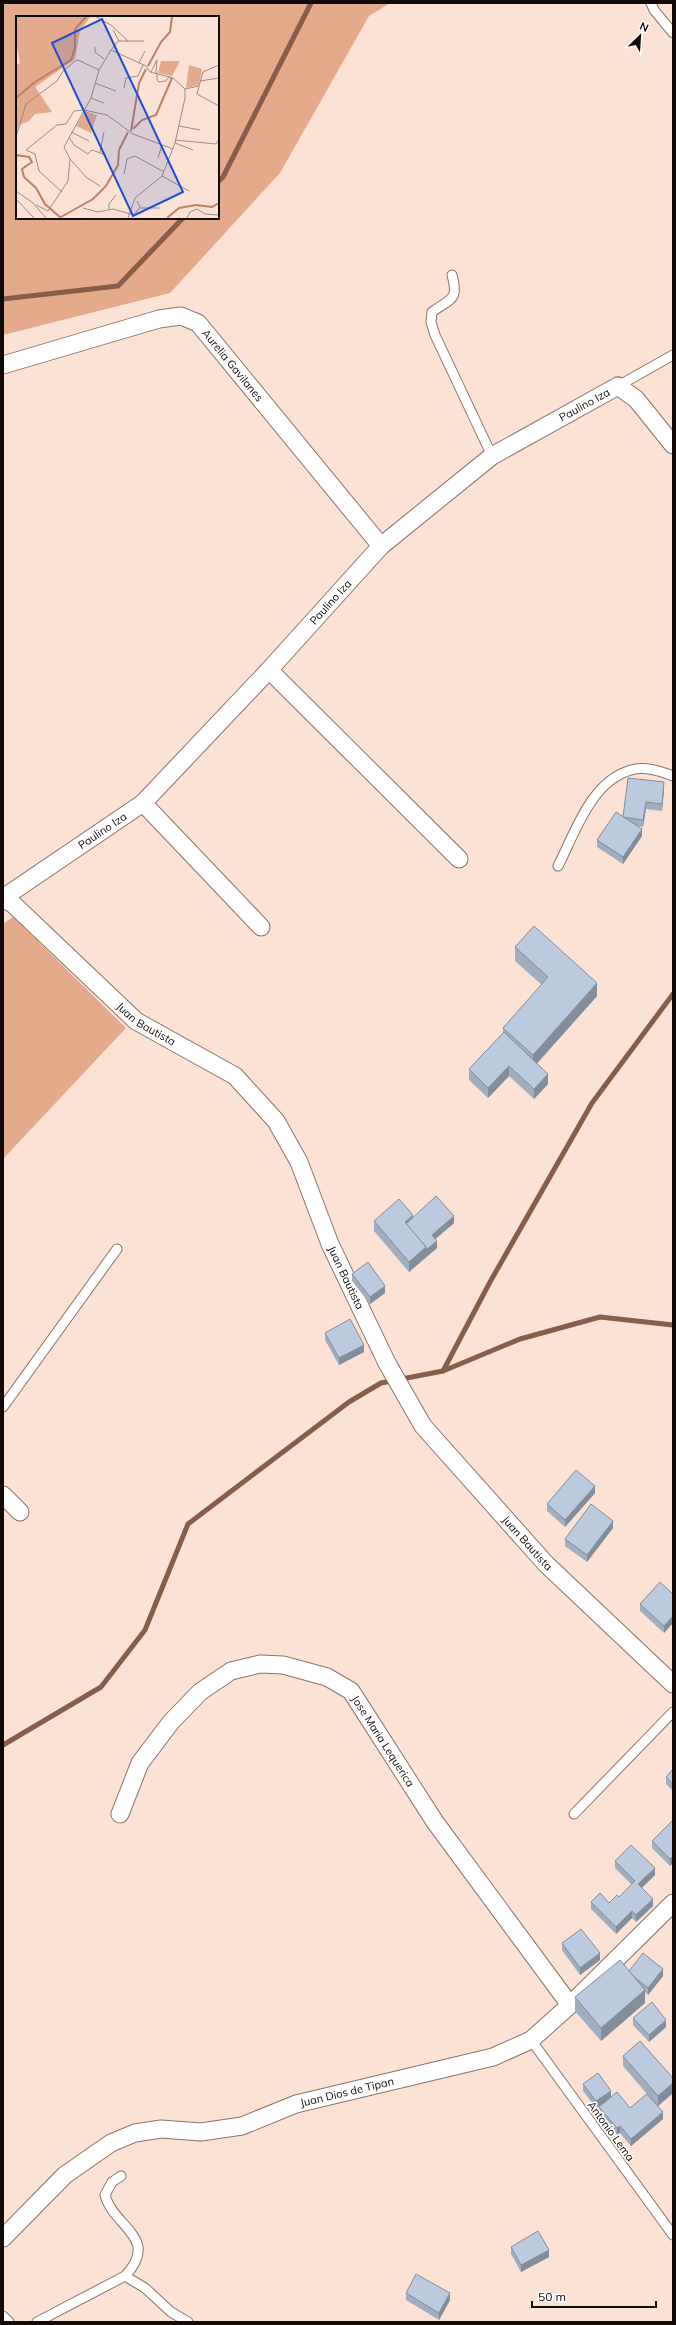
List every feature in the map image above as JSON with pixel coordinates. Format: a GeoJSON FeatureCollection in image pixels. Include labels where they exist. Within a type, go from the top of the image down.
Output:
{"type":"FeatureCollection","features":[{"type":"Feature","properties":{"kind":"street","name":"Aurelia Gavilanes"},"geometry":{"type":"LineString","coordinates":[[3,365],[159,320],[181,316],[198,323],[381,546]]}},
{"type":"Feature","properties":{"kind":"street","name":"Paulino Iza"},"geometry":{"type":"LineString","coordinates":[[3,898],[143,804],[269,670],[381,546],[492,456],[618,386],[636,399],[673,445]]}},
{"type":"Feature","properties":{"kind":"street"},"geometry":{"type":"LineString","coordinates":[[269,670],[459,859]]}},
{"type":"Feature","properties":{"kind":"street"},"geometry":{"type":"LineString","coordinates":[[143,804],[262,927]]}},
{"type":"Feature","properties":{"kind":"street","name":"Juan Bautista"},"geometry":{"type":"LineString","coordinates":[[3,898],[13,904],[136,1021],[235,1076],[276,1121],[299,1162],[330,1244],[387,1363],[423,1426],[546,1564],[673,1684]]}},
{"type":"Feature","properties":{"kind":"street"},"geometry":{"type":"LineString","coordinates":[[3,1495],[20,1512]]}},
{"type":"Feature","properties":{"kind":"street","name":"Jose Maria Lequerica"},"geometry":{"type":"LineString","coordinates":[[120,1814],[140,1763],[171,1722],[200,1692],[231,1671],[260,1664],[283,1665],[328,1677],[351,1691],[435,1822],[570,2005]]}},
{"type":"Feature","properties":{"kind":"street","name":"Juan Dios de Tipan"},"geometry":{"type":"LineString","coordinates":[[3,2238],[65,2175],[111,2143],[135,2133],[161,2129],[201,2132],[236,2127],[296,2104],[494,2057],[531,2040],[570,2005],[673,1903]]}},
{"type":"Feature","properties":{"kind":"lane"},"geometry":{"type":"LineString","coordinates":[[651,3],[654,10],[673,33]]}},
{"type":"Feature","properties":{"kind":"lane"},"geometry":{"type":"LineString","coordinates":[[452,275],[455,293],[453,299],[432,312],[431,322],[435,335],[492,456]]}},
{"type":"Feature","properties":{"kind":"lane"},"geometry":{"type":"LineString","coordinates":[[618,386],[673,355]]}},
{"type":"Feature","properties":{"kind":"lane"},"geometry":{"type":"LineString","coordinates":[[558,866],[589,805],[600,791],[617,776],[631,770],[642,769],[656,770],[673,776]]}},
{"type":"Feature","properties":{"kind":"lane"},"geometry":{"type":"LineString","coordinates":[[3,1407],[117,1250]]}},
{"type":"Feature","properties":{"kind":"lane"},"geometry":{"type":"LineString","coordinates":[[574,1814],[673,1712]]}},
{"type":"Feature","properties":{"kind":"lane","name":"Antonio Lema"},"geometry":{"type":"LineString","coordinates":[[531,2040],[673,2235]]}},
{"type":"Feature","properties":{"kind":"lane"},"geometry":{"type":"LineString","coordinates":[[37,2322],[125,2276],[136,2259],[139,2247],[136,2237],[108,2204],[105,2195],[112,2182],[121,2176]]}},
{"type":"Feature","properties":{"kind":"lane"},"geometry":{"type":"LineString","coordinates":[[125,2276],[145,2288],[171,2312],[188,2322]]}},
{"type":"Feature","properties":{"kind":"lane"},"geometry":{"type":"LineString","coordinates":[[3,2316],[8,2322]]}},
{"type":"Feature","properties":{"kind":"shaded area"},"geometry":{"type":"Polygon","coordinates":[[[3,3],[390,3],[369,16],[280,173],[170,293],[3,335],[3,3]]]}},
{"type":"Feature","properties":{"kind":"shaded area"},"geometry":{"type":"Polygon","coordinates":[[[13,917],[126,1028],[3,1159],[3,924],[13,917]]]}},
{"type":"Feature","properties":{"kind":"building"},"geometry":{"type":"Polygon","coordinates":[[[628,778],[664,782],[662,804],[646,802],[643,820],[623,817],[628,778]]]}},
{"type":"Feature","properties":{"kind":"building"},"geometry":{"type":"Polygon","coordinates":[[[616,812],[642,829],[623,857],[597,840],[616,812]]]}},
{"type":"Feature","properties":{"kind":"building"},"geometry":{"type":"Polygon","coordinates":[[[534,926],[597,983],[533,1055],[503,1028],[548,977],[515,947],[534,926]]]}},
{"type":"Feature","properties":{"kind":"building"},"geometry":{"type":"Polygon","coordinates":[[[504,1032],[548,1074],[534,1089],[509,1066],[488,1088],[469,1069],[504,1032]]]}},
{"type":"Feature","properties":{"kind":"building"},"geometry":{"type":"Polygon","coordinates":[[[436,1196],[454,1216],[432,1235],[437,1241],[426,1250],[426,1247],[406,1224],[436,1196]]]}},
{"type":"Feature","properties":{"kind":"building"},"geometry":{"type":"Polygon","coordinates":[[[399,1199],[413,1215],[405,1222],[426,1247],[409,1262],[374,1221],[399,1199]]]}},
{"type":"Feature","properties":{"kind":"building"},"geometry":{"type":"Polygon","coordinates":[[[368,1262],[385,1286],[370,1297],[352,1274],[368,1262]]]}},
{"type":"Feature","properties":{"kind":"building"},"geometry":{"type":"Polygon","coordinates":[[[350,1319],[364,1345],[339,1358],[325,1333],[350,1319]]]}},
{"type":"Feature","properties":{"kind":"building"},"geometry":{"type":"Polygon","coordinates":[[[576,1470],[595,1486],[565,1520],[547,1504],[576,1470]]]}},
{"type":"Feature","properties":{"kind":"building"},"geometry":{"type":"Polygon","coordinates":[[[591,1504],[613,1521],[587,1555],[565,1539],[591,1504]]]}},
{"type":"Feature","properties":{"kind":"building"},"geometry":{"type":"Polygon","coordinates":[[[660,1582],[673,1594],[673,1616],[664,1626],[640,1604],[660,1582]]]}},
{"type":"Feature","properties":{"kind":"building"},"geometry":{"type":"Polygon","coordinates":[[[673,1769],[673,1784],[666,1777],[673,1769]]]}},
{"type":"Feature","properties":{"kind":"building"},"geometry":{"type":"Polygon","coordinates":[[[673,1820],[673,1856],[670,1859],[652,1841],[673,1820]]]}},
{"type":"Feature","properties":{"kind":"building"},"geometry":{"type":"Polygon","coordinates":[[[631,1845],[655,1868],[638,1884],[653,1899],[636,1915],[632,1911],[616,1927],[591,1902],[600,1893],[609,1903],[617,1895],[619,1897],[635,1881],[615,1861],[631,1845]]]}},
{"type":"Feature","properties":{"kind":"building"},"geometry":{"type":"Polygon","coordinates":[[[581,1929],[600,1953],[580,1968],[562,1943],[581,1929]]]}},
{"type":"Feature","properties":{"kind":"building"},"geometry":{"type":"Polygon","coordinates":[[[643,1953],[663,1969],[648,1988],[629,1971],[643,1953]]]}},
{"type":"Feature","properties":{"kind":"building"},"geometry":{"type":"Polygon","coordinates":[[[620,1960],[645,1990],[601,2028],[575,1997],[620,1960]]]}},
{"type":"Feature","properties":{"kind":"building"},"geometry":{"type":"Polygon","coordinates":[[[652,2002],[666,2020],[649,2035],[633,2018],[652,2002]]]}},
{"type":"Feature","properties":{"kind":"building"},"geometry":{"type":"Polygon","coordinates":[[[640,2041],[673,2078],[673,2083],[658,2096],[623,2056],[640,2041]]]}},
{"type":"Feature","properties":{"kind":"building"},"geometry":{"type":"Polygon","coordinates":[[[598,2073],[611,2091],[596,2101],[583,2084],[598,2073]]]}},
{"type":"Feature","properties":{"kind":"building"},"geometry":{"type":"Polygon","coordinates":[[[617,2092],[630,2108],[647,2094],[663,2112],[631,2139],[620,2126],[617,2128],[599,2107],[617,2092]]]}},
{"type":"Feature","properties":{"kind":"building"},"geometry":{"type":"Polygon","coordinates":[[[538,2231],[549,2250],[521,2265],[511,2247],[538,2231]]]}},
{"type":"Feature","properties":{"kind":"building"},"geometry":{"type":"Polygon","coordinates":[[[416,2274],[450,2293],[439,2313],[406,2293],[416,2274]]]}},
{"type":"Feature","properties":{"kind":"waterway"},"geometry":{"type":"LineString","coordinates":[[219,181],[223,177],[311,3]]}},
{"type":"Feature","properties":{"kind":"waterway"},"geometry":{"type":"LineString","coordinates":[[3,299],[118,286],[182,219]]}},
{"type":"Feature","properties":{"kind":"waterway"},"geometry":{"type":"LineString","coordinates":[[3,1745],[101,1687],[145,1630],[188,1524],[349,1402],[381,1383],[443,1371],[490,1282],[592,1103],[673,994]]}},
{"type":"Feature","properties":{"kind":"waterway"},"geometry":{"type":"LineString","coordinates":[[443,1371],[520,1339],[600,1317],[673,1325]]}}]}
